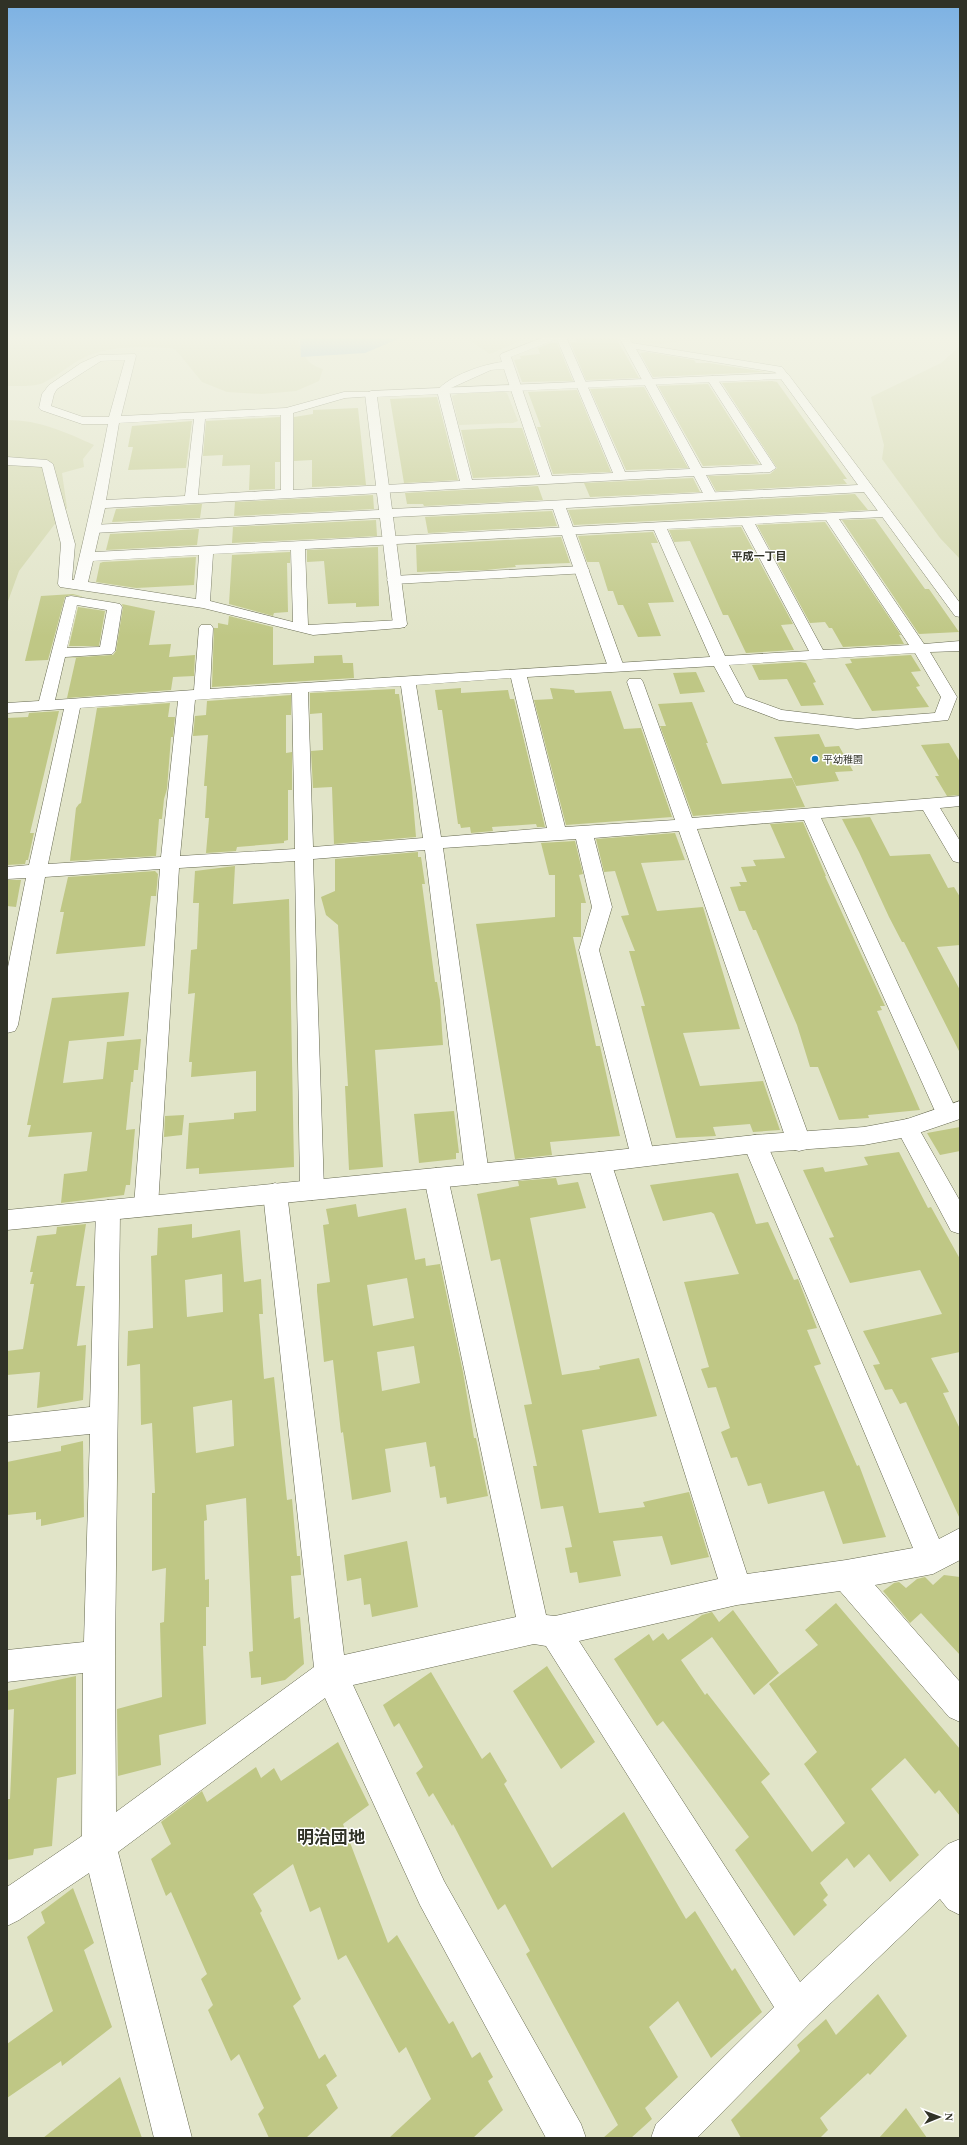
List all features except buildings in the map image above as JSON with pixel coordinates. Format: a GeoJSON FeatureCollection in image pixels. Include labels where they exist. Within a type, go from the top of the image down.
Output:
{"type":"FeatureCollection","features":[{"type":"Feature","properties":{"kind":"street"},"geometry":{"type":"LineString","coordinates":[[80,585],[85,557],[99,504],[111,437]]}},
{"type":"Feature","properties":{"kind":"street"},"geometry":{"type":"LineString","coordinates":[[191,499],[198,437]]}},
{"type":"Feature","properties":{"kind":"street"},"geometry":{"type":"LineString","coordinates":[[287,437],[288,494]]}},
{"type":"Feature","properties":{"kind":"street"},"geometry":{"type":"LineString","coordinates":[[7,461],[48,464],[68,544],[65,584],[203,604],[313,630],[400,624],[376,437]]}},
{"type":"Feature","properties":{"kind":"street"},"geometry":{"type":"LineString","coordinates":[[455,437],[467,484]]}},
{"type":"Feature","properties":{"kind":"street"},"geometry":{"type":"LineString","coordinates":[[532,437],[547,480]]}},
{"type":"Feature","properties":{"kind":"street"},"geometry":{"type":"LineString","coordinates":[[604,437],[621,476]]}},
{"type":"Feature","properties":{"kind":"street"},"geometry":{"type":"LineString","coordinates":[[679,437],[711,496]]}},
{"type":"Feature","properties":{"kind":"street"},"geometry":{"type":"LineString","coordinates":[[99,504],[770,468],[750,437]]}},
{"type":"Feature","properties":{"kind":"street"},"geometry":{"type":"LineString","coordinates":[[829,437],[960,613]]}},
{"type":"Feature","properties":{"kind":"street"},"geometry":{"type":"LineString","coordinates":[[92,529],[867,488]]}},
{"type":"Feature","properties":{"kind":"street"},"geometry":{"type":"LineString","coordinates":[[558,504],[616,667]]}},
{"type":"Feature","properties":{"kind":"street"},"geometry":{"type":"LineString","coordinates":[[85,557],[885,513]]}},
{"type":"Feature","properties":{"kind":"street"},"geometry":{"type":"LineString","coordinates":[[658,526],[719,660],[740,700],[779,715],[857,724],[942,717],[949,697],[920,649],[830,516]]}},
{"type":"Feature","properties":{"kind":"street"},"geometry":{"type":"LineString","coordinates":[[747,521],[818,654]]}},
{"type":"Feature","properties":{"kind":"street"},"geometry":{"type":"LineString","coordinates":[[298,546],[301,628]]}},
{"type":"Feature","properties":{"kind":"street"},"geometry":{"type":"LineString","coordinates":[[203,604],[206,551]]}},
{"type":"Feature","properties":{"kind":"street"},"geometry":{"type":"LineString","coordinates":[[394,580],[582,570]]}},
{"type":"Feature","properties":{"kind":"street"},"geometry":{"type":"LineString","coordinates":[[46,705],[58,653],[71,600],[115,607],[107,651],[58,653]]}},
{"type":"Feature","properties":{"kind":"street"},"geometry":{"type":"LineString","coordinates":[[146,1206],[170,862],[194,696],[206,628]]}},
{"type":"Feature","properties":{"kind":"street"},"geometry":{"type":"LineString","coordinates":[[7,708],[518,673],[960,646]]}},
{"type":"Feature","properties":{"kind":"street"},"geometry":{"type":"LineString","coordinates":[[518,673],[557,833]]}},
{"type":"Feature","properties":{"kind":"street"},"geometry":{"type":"LineString","coordinates":[[408,681],[433,843],[477,1174]]}},
{"type":"Feature","properties":{"kind":"street"},"geometry":{"type":"LineString","coordinates":[[635,682],[799,1142]]}},
{"type":"Feature","properties":{"kind":"street"},"geometry":{"type":"LineString","coordinates":[[300,689],[312,1190]]}},
{"type":"Feature","properties":{"kind":"street"},"geometry":{"type":"LineString","coordinates":[[7,1025],[37,870],[73,703]]}},
{"type":"Feature","properties":{"kind":"street"},"geometry":{"type":"LineString","coordinates":[[7,873],[303,854],[557,833],[584,833],[684,823],[960,801]]}},
{"type":"Feature","properties":{"kind":"street"},"geometry":{"type":"LineString","coordinates":[[929,804],[960,857]]}},
{"type":"Feature","properties":{"kind":"street"},"geometry":{"type":"LineString","coordinates":[[7,1220],[599,1162],[755,1144],[799,1142],[864,1136],[907,1128],[953,1112],[810,814]]}},
{"type":"Feature","properties":{"kind":"street"},"geometry":{"type":"LineString","coordinates":[[584,833],[602,907],[589,950],[643,1157]]}},
{"type":"Feature","properties":{"kind":"street"},"geometry":{"type":"LineString","coordinates":[[907,1128],[960,1224]]}},
{"type":"Feature","properties":{"kind":"street"},"geometry":{"type":"LineString","coordinates":[[755,1144],[933,1559]]}},
{"type":"Feature","properties":{"kind":"street"},"geometry":{"type":"LineString","coordinates":[[599,1162],[737,1590]]}},
{"type":"Feature","properties":{"kind":"street"},"geometry":{"type":"LineString","coordinates":[[436,1178],[544,1630],[797,2010]]}},
{"type":"Feature","properties":{"kind":"street"},"geometry":{"type":"LineString","coordinates":[[275,1194],[331,1674],[432,1893],[567,2138]]}},
{"type":"Feature","properties":{"kind":"street"},"geometry":{"type":"LineString","coordinates":[[108,1210],[99,1656],[98,1845],[173,2138]]}},
{"type":"Feature","properties":{"kind":"street"},"geometry":{"type":"LineString","coordinates":[[7,1429],[104,1419]]}},
{"type":"Feature","properties":{"kind":"street"},"geometry":{"type":"LineString","coordinates":[[7,1908],[98,1845],[331,1674],[737,1590],[846,1575],[933,1559],[960,1543]]}},
{"type":"Feature","properties":{"kind":"street"},"geometry":{"type":"LineString","coordinates":[[846,1575],[960,1706]]}},
{"type":"Feature","properties":{"kind":"street"},"geometry":{"type":"LineString","coordinates":[[7,1666],[99,1656]]}},
{"type":"Feature","properties":{"kind":"street"},"geometry":{"type":"LineString","coordinates":[[670,2138],[797,2010],[954,1876]]}},
{"type":"Feature","properties":{"kind":"green space"},"geometry":{"type":"Polygon","coordinates":[[[7,437],[76,437],[94,445],[83,459],[84,467],[62,473],[67,508],[19,571],[7,604],[7,437]]]}},
{"type":"Feature","properties":{"kind":"green space"},"geometry":{"type":"Polygon","coordinates":[[[882,437],[960,437],[960,559],[940,538],[882,459],[884,445],[882,437]]]}},
{"type":"Feature","properties":{"kind":"place","name":"平幼稚園"},"geometry":{"type":"Point","coordinates":[815,759]}},
{"type":"Feature","properties":{"kind":"district","name":"平成一丁目"},"geometry":{"type":"Point","coordinates":[759,556]}},
{"type":"Feature","properties":{"kind":"district","name":"明治団地"},"geometry":{"type":"Point","coordinates":[331,1837]}}]}
